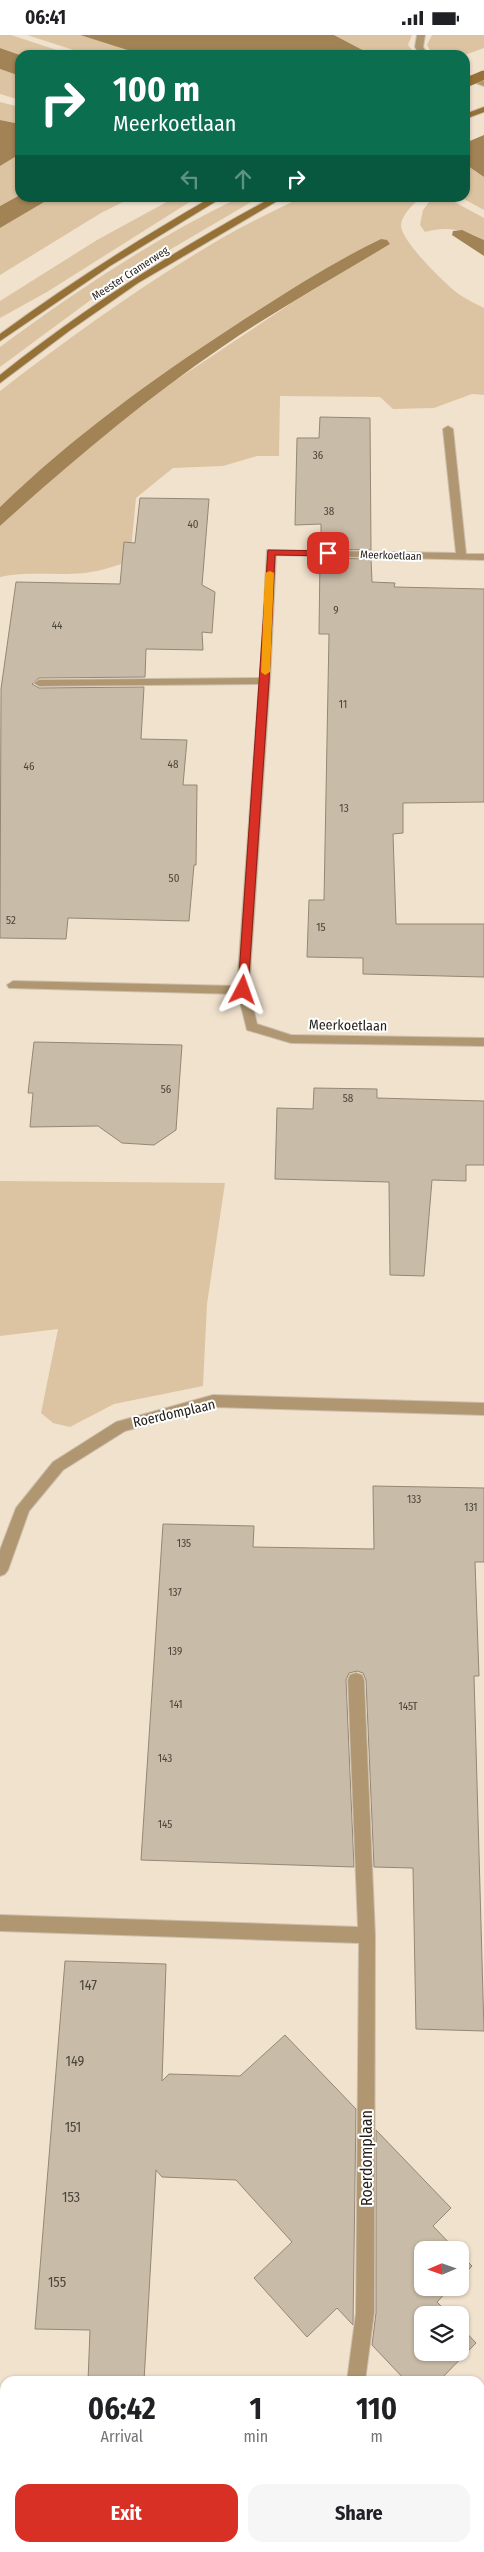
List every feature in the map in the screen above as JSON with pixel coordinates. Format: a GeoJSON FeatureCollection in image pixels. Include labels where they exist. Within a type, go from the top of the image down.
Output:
{"type":"FeatureCollection","features":[{"type":"Feature","properties":{"kind":"main road"},"geometry":{"type":"LineString","coordinates":[[470,81],[484,75]]}},
{"type":"Feature","properties":{"kind":"main road"},"geometry":{"type":"LineString","coordinates":[[470,115],[484,109]]}},
{"type":"Feature","properties":{"kind":"main road","name":"Meester Cramerweg"},"geometry":{"type":"LineString","coordinates":[[0,339],[49,301],[156,233],[210,202]]}},
{"type":"Feature","properties":{"kind":"main road","name":"Meester Cramerweg"},"geometry":{"type":"LineString","coordinates":[[0,380],[51,338],[139,279],[224,227],[271,202]]}},
{"type":"Feature","properties":{"kind":"street"},"geometry":{"type":"LineString","coordinates":[[421,35],[419,47],[421,50]]}},
{"type":"Feature","properties":{"kind":"street"},"geometry":{"type":"LineString","coordinates":[[470,78],[484,84]]}},
{"type":"Feature","properties":{"kind":"street"},"geometry":{"type":"LineString","coordinates":[[448,429],[461,557]]}},
{"type":"Feature","properties":{"kind":"street","name":"Meerkoetlaan"},"geometry":{"type":"LineString","coordinates":[[484,557],[271,552],[265,681],[243,990],[250,1027],[291,1039],[484,1042]]}},
{"type":"Feature","properties":{"kind":"street"},"geometry":{"type":"LineString","coordinates":[[39,683],[265,681]]}},
{"type":"Feature","properties":{"kind":"street"},"geometry":{"type":"LineString","coordinates":[[13,985],[243,990]]}},
{"type":"Feature","properties":{"kind":"street","name":"Roerdomplaan"},"geometry":{"type":"LineString","coordinates":[[0,1570],[23,1508],[58,1466],[121,1426],[213,1401],[484,1409]]}},
{"type":"Feature","properties":{"kind":"street","name":"Roerdomplaan"},"geometry":{"type":"LineString","coordinates":[[356,1680],[367,1935],[365,2313],[357,2376]]}},
{"type":"Feature","properties":{"kind":"street"},"geometry":{"type":"LineString","coordinates":[[0,1923],[367,1935]]}},
{"type":"Feature","properties":{"kind":"shaded area"},"geometry":{"type":"Polygon","coordinates":[[[0,35],[11,35],[57,50],[15,50],[15,53],[0,48],[0,35]]]}},
{"type":"Feature","properties":{"kind":"shaded area"},"geometry":{"type":"Polygon","coordinates":[[[27,35],[80,35],[127,50],[74,50],[27,35]]]}},
{"type":"Feature","properties":{"kind":"shaded area"},"geometry":{"type":"Polygon","coordinates":[[[80,35],[334,35],[362,50],[127,50],[80,35]]]}},
{"type":"Feature","properties":{"kind":"shaded area"},"geometry":{"type":"Polygon","coordinates":[[[334,35],[412,35],[408,45],[412,50],[362,50],[334,35]]]}},
{"type":"Feature","properties":{"kind":"shaded area"},"geometry":{"type":"Polygon","coordinates":[[[432,35],[484,35],[484,48],[470,53],[470,50],[430,50],[427,45],[432,35]]]}},
{"type":"Feature","properties":{"kind":"shaded area"},"geometry":{"type":"Polygon","coordinates":[[[0,48],[15,53],[15,74],[0,69],[0,48]]]}},
{"type":"Feature","properties":{"kind":"shaded area"},"geometry":{"type":"Polygon","coordinates":[[[0,69],[15,74],[15,98],[0,94],[0,69]]]}},
{"type":"Feature","properties":{"kind":"shaded area"},"geometry":{"type":"Polygon","coordinates":[[[470,101],[484,106],[484,177],[470,167],[470,101]]]}},
{"type":"Feature","properties":{"kind":"shaded area"},"geometry":{"type":"Polygon","coordinates":[[[0,102],[15,106],[15,123],[0,120],[0,102]]]}},
{"type":"Feature","properties":{"kind":"shaded area"},"geometry":{"type":"Polygon","coordinates":[[[0,120],[15,123],[15,157],[0,166],[0,120]]]}},
{"type":"Feature","properties":{"kind":"shaded area"},"geometry":{"type":"Polygon","coordinates":[[[15,157],[15,198],[0,206],[0,166],[15,157]]]}},
{"type":"Feature","properties":{"kind":"shaded area"},"geometry":{"type":"Polygon","coordinates":[[[470,167],[484,177],[484,210],[469,202],[470,167]]]}},
{"type":"Feature","properties":{"kind":"shaded area"},"geometry":{"type":"Polygon","coordinates":[[[15,198],[15,202],[44,202],[0,228],[0,206],[15,198]]]}},
{"type":"Feature","properties":{"kind":"shaded area"},"geometry":{"type":"Polygon","coordinates":[[[44,202],[123,202],[101,213],[0,275],[0,228],[44,202]]]}},
{"type":"Feature","properties":{"kind":"shaded area"},"geometry":{"type":"Polygon","coordinates":[[[167,202],[190,202],[47,292],[0,318],[0,301],[97,240],[167,202]]]}},
{"type":"Feature","properties":{"kind":"shaded area"},"geometry":{"type":"Polygon","coordinates":[[[230,202],[251,202],[166,252],[92,299],[0,367],[0,347],[117,266],[230,202]]]}},
{"type":"Feature","properties":{"kind":"shaded area"},"geometry":{"type":"Polygon","coordinates":[[[292,202],[416,202],[403,218],[401,226],[403,233],[416,252],[445,282],[460,295],[484,308],[484,395],[472,394],[434,408],[393,409],[380,397],[280,396],[279,456],[257,456],[223,466],[173,468],[136,498],[130,561],[85,573],[21,574],[0,577],[0,526],[91,445],[173,382],[293,302],[390,244],[381,239],[324,269],[203,346],[83,434],[0,507],[0,391],[81,330],[165,273],[251,222],[292,202]]]}},
{"type":"Feature","properties":{"kind":"shaded area"},"geometry":{"type":"Polygon","coordinates":[[[429,202],[454,202],[484,218],[484,240],[463,231],[440,229],[425,232],[420,225],[423,210],[429,202]]]}},
{"type":"Feature","properties":{"kind":"shaded area"},"geometry":{"type":"Polygon","coordinates":[[[462,230],[484,240],[484,256],[452,235],[453,231],[462,230]]]}},
{"type":"Feature","properties":{"kind":"shaded area"},"geometry":{"type":"Polygon","coordinates":[[[381,239],[387,240],[390,244],[242,333],[136,410],[0,526],[0,507],[55,457],[112,411],[172,367],[270,303],[324,269],[381,239]]]}},
{"type":"Feature","properties":{"kind":"shaded area"},"geometry":{"type":"Polygon","coordinates":[[[0,1181],[225,1183],[207,1304],[203,1386],[114,1404],[70,1427],[53,1423],[41,1413],[58,1329],[0,1336],[0,1181]]]}},
{"type":"Feature","properties":{"kind":"pier"},"geometry":{"type":"Polygon","coordinates":[[[470,98],[484,104],[484,135],[470,141],[470,98]]]}},
{"type":"Feature","properties":{"kind":"building"},"geometry":{"type":"Polygon","coordinates":[[[320,417],[370,418],[371,550],[321,549],[321,524],[295,525],[297,438],[319,438],[320,417]]]}},
{"type":"Feature","properties":{"kind":"building"},"geometry":{"type":"Polygon","coordinates":[[[140,498],[209,499],[202,585],[215,592],[212,633],[202,632],[203,650],[146,649],[145,677],[39,678],[32,684],[39,688],[144,687],[141,739],[187,740],[183,785],[197,785],[196,865],[194,865],[189,921],[68,918],[66,939],[0,938],[1,689],[16,582],[120,584],[124,542],[135,543],[140,498]]]}},
{"type":"Feature","properties":{"kind":"building"},"geometry":{"type":"Polygon","coordinates":[[[320,558],[371,559],[372,582],[395,583],[394,587],[484,589],[484,802],[403,803],[403,833],[393,834],[396,924],[484,924],[484,977],[363,974],[363,958],[307,957],[309,900],[324,900],[329,634],[319,634],[320,558]]]}},
{"type":"Feature","properties":{"kind":"building"},"geometry":{"type":"Polygon","coordinates":[[[34,1042],[182,1045],[176,1130],[154,1145],[122,1143],[98,1126],[30,1127],[33,1093],[28,1093],[34,1042]]]}},
{"type":"Feature","properties":{"kind":"building"},"geometry":{"type":"Polygon","coordinates":[[[314,1088],[377,1089],[377,1098],[484,1101],[484,1165],[466,1165],[466,1181],[432,1180],[424,1276],[390,1275],[389,1182],[275,1179],[277,1108],[313,1109],[314,1088]]]}},
{"type":"Feature","properties":{"kind":"building"},"geometry":{"type":"Polygon","coordinates":[[[373,1486],[484,1488],[484,1562],[475,1562],[479,1676],[474,1676],[484,2031],[416,2029],[413,1868],[374,1867],[366,1680],[363,1673],[357,1671],[349,1673],[346,1680],[354,1867],[141,1860],[163,1524],[254,1526],[253,1547],[374,1549],[373,1486]]]}},
{"type":"Feature","properties":{"kind":"building"},"geometry":{"type":"Polygon","coordinates":[[[65,1961],[166,1964],[162,2081],[169,2074],[240,2076],[285,2035],[356,2109],[353,2325],[337,2308],[307,2337],[254,2278],[292,2242],[236,2180],[162,2177],[156,2170],[144,2376],[88,2376],[90,2330],[35,2329],[65,1961]]]}},
{"type":"Feature","properties":{"kind":"building"},"geometry":{"type":"Polygon","coordinates":[[[376,2130],[451,2208],[433,2226],[447,2241],[414,2241],[414,2296],[443,2296],[437,2302],[441,2306],[414,2306],[414,2361],[458,2361],[444,2376],[401,2376],[372,2345],[376,2313],[376,2130]]]}},
{"type":"Feature","properties":{"kind":"building"},"geometry":{"type":"Polygon","coordinates":[[[469,2336],[476,2343],[469,2350],[469,2336]]]}},
{"type":"Feature","properties":{"kind":"slow traffic"},"geometry":{"type":"LineString","coordinates":[[265,672],[270,573]]}},
{"type":"Feature","properties":{"kind":"route"},"geometry":{"type":"LineString","coordinates":[[243,990],[265,681],[271,552],[328,553]]}}]}
